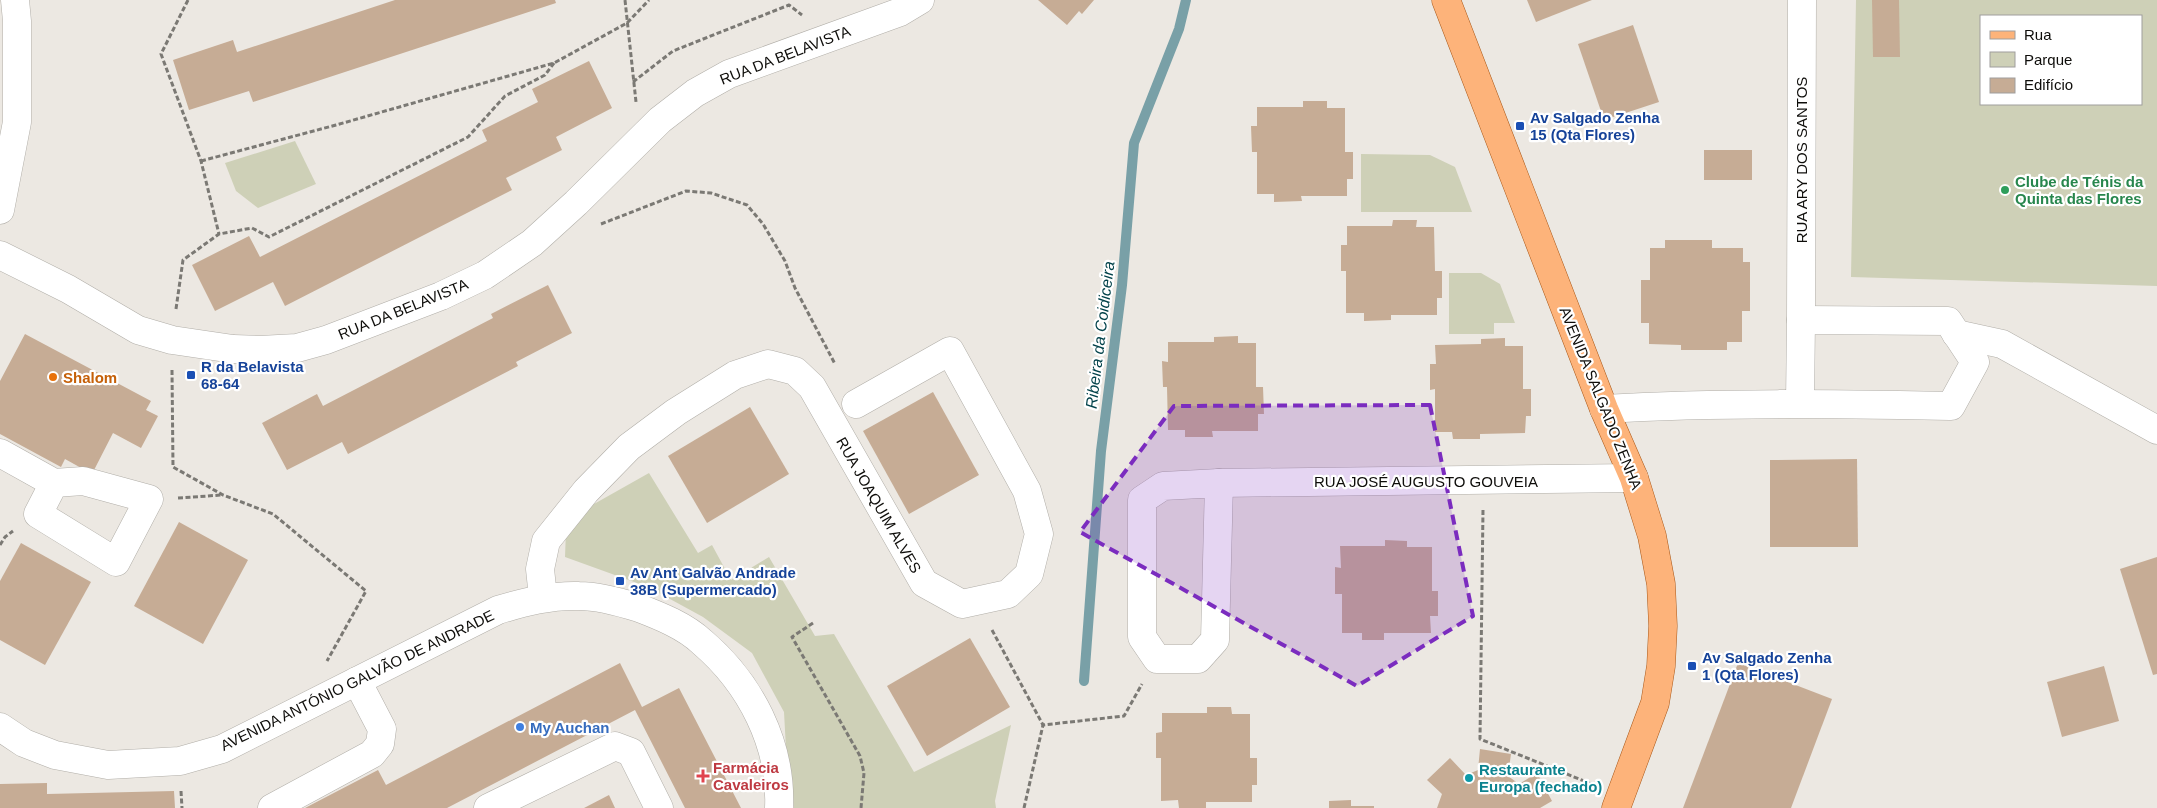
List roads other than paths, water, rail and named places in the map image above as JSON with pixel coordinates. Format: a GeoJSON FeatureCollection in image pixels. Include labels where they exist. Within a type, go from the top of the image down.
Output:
{"type":"FeatureCollection","features":[{"type":"Feature","properties":{"kind":"main road","name":"AVENIDA SALGADO ZENHA"},"geometry":{"type":"LineString","coordinates":[[1446,0],[1604,409],[1634,478],[1652,536],[1662,584],[1663,626],[1661,666],[1655,703],[1616,808]]}},
{"type":"Feature","properties":{"kind":"street"},"geometry":{"type":"LineString","coordinates":[[0,210],[17,122],[17,21],[14,0]]}},
{"type":"Feature","properties":{"kind":"street","name":"RUA DA BELAVISTA"},"geometry":{"type":"LineString","coordinates":[[0,255],[68,289],[138,330],[172,340],[233,349],[297,348],[326,340],[441,296],[485,274],[532,243],[660,120],[695,93],[729,74],[900,12],[920,0]]}},
{"type":"Feature","properties":{"kind":"street","name":"RUA ARY DOS SANTOS"},"geometry":{"type":"LineString","coordinates":[[1800,403],[1802,0]]}},
{"type":"Feature","properties":{"kind":"street"},"geometry":{"type":"LineString","coordinates":[[1604,409],[1668,405],[1800,403],[1951,406],[1975,362],[1948,321],[1801,320]]}},
{"type":"Feature","properties":{"kind":"street"},"geometry":{"type":"LineString","coordinates":[[1956,334],[2002,344],[2157,430]]}},
{"type":"Feature","properties":{"kind":"street","name":"RUA JOAQUIM ALVES"},"geometry":{"type":"LineString","coordinates":[[543,597],[540,568],[546,541],[586,491],[629,447],[676,412],[735,375],[768,364],[795,371],[812,387],[851,476],[924,583],[962,604],[1008,594],[1029,574],[1039,534],[1027,490],[950,351],[856,404]]}},
{"type":"Feature","properties":{"kind":"street"},"geometry":{"type":"LineString","coordinates":[[0,453],[54,483],[84,481],[149,500],[116,562],[38,514],[54,483]]}},
{"type":"Feature","properties":{"kind":"street","name":"RUA JOSÉ AUGUSTO GOUVEIA"},"geometry":{"type":"LineString","coordinates":[[1219,483],[1215,640],[1198,659],[1157,659],[1142,637],[1142,500],[1163,486],[1219,483],[1634,478]]}},
{"type":"Feature","properties":{"kind":"street","name":"AVENIDA ANTÓNIO GALVÃO DE ANDRADE"},"geometry":{"type":"LineString","coordinates":[[0,727],[24,743],[55,755],[108,765],[180,761],[222,749],[498,610],[543,597],[581,595],[622,602],[660,616],[701,640],[731,670],[756,707],[773,748],[780,788],[779,808]]}},
{"type":"Feature","properties":{"kind":"street"},"geometry":{"type":"LineString","coordinates":[[272,808],[372,754],[380,744],[382,729],[357,681]]}},
{"type":"Feature","properties":{"kind":"street"},"geometry":{"type":"LineString","coordinates":[[488,808],[615,746],[631,752],[660,808]]}},
{"type":"Feature","properties":{"kind":"waterway","name":"Ribeira da Coidiceira"},"geometry":{"type":"LineString","coordinates":[[1084,681],[1101,451],[1122,285],[1134,143],[1179,29],[1186,0]]}},
{"type":"Feature","properties":{"kind":"place","name":"Av Salgado Zenha 15 (Qta Flores)"},"geometry":{"type":"Point","coordinates":[1520,126]}},
{"type":"Feature","properties":{"kind":"place","name":"Clube de Ténis da Quinta das Flores"},"geometry":{"type":"Point","coordinates":[2005,190]}},
{"type":"Feature","properties":{"kind":"place","name":"R da Belavista 68-64"},"geometry":{"type":"Point","coordinates":[191,375]}},
{"type":"Feature","properties":{"kind":"place","name":"Shalom"},"geometry":{"type":"Point","coordinates":[53,377]}},
{"type":"Feature","properties":{"kind":"place","name":"Av Ant Galvão Andrade 38B (Supermercado)"},"geometry":{"type":"Point","coordinates":[620,581]}},
{"type":"Feature","properties":{"kind":"place","name":"Av Salgado Zenha 1 (Qta Flores)"},"geometry":{"type":"Point","coordinates":[1692,666]}},
{"type":"Feature","properties":{"kind":"place","name":"My Auchan"},"geometry":{"type":"Point","coordinates":[520,727]}},
{"type":"Feature","properties":{"kind":"place","name":"Farmácia Cavaleiros"},"geometry":{"type":"Point","coordinates":[703,776]}},
{"type":"Feature","properties":{"kind":"place","name":"Restaurante Europa (fechado)"},"geometry":{"type":"Point","coordinates":[1469,778]}}]}
